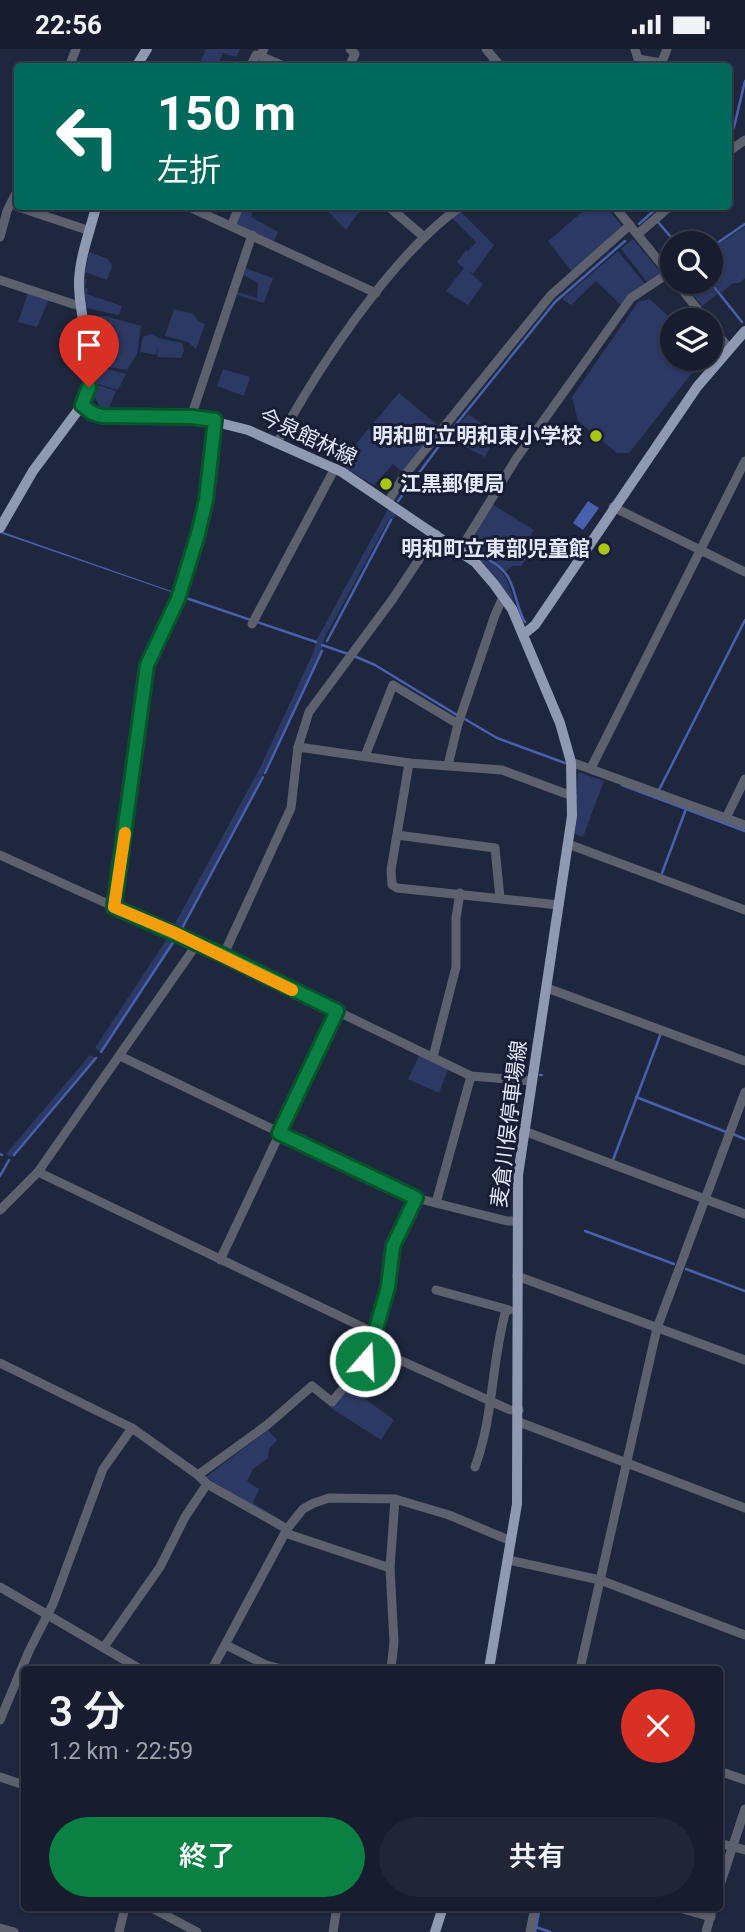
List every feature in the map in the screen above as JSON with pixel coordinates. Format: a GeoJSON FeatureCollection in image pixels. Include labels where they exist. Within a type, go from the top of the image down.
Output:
{"type":"FeatureCollection","features":[{"type":"Feature","properties":{"kind":"main road"},"geometry":{"type":"LineString","coordinates":[[0,528],[33,471],[82,405],[89,387],[91,371],[79,279],[95,210]]}},
{"type":"Feature","properties":{"kind":"main road"},"geometry":{"type":"LineString","coordinates":[[524,634],[535,625],[697,387],[745,331]]}},
{"type":"Feature","properties":{"kind":"main road","name":"今泉館林線"},"geometry":{"type":"LineString","coordinates":[[82,405],[92,413],[102,416],[191,417],[215,420],[248,430],[335,468],[460,550],[485,572],[524,634]]}},
{"type":"Feature","properties":{"kind":"main road","name":"麦倉川俣停車場線"},"geometry":{"type":"LineString","coordinates":[[490,1666],[517,1504],[518,1175],[568,844],[572,796],[570,762],[560,723],[524,634]]}},
{"type":"Feature","properties":{"kind":"main road"},"geometry":{"type":"LineString","coordinates":[[435,1932],[442,1911]]}},
{"type":"Feature","properties":{"kind":"street"},"geometry":{"type":"LineString","coordinates":[[349,49],[355,54],[351,63]]}},
{"type":"Feature","properties":{"kind":"street"},"geometry":{"type":"LineString","coordinates":[[635,49],[638,59],[653,63]]}},
{"type":"Feature","properties":{"kind":"street"},"geometry":{"type":"LineString","coordinates":[[262,53],[279,63]]}},
{"type":"Feature","properties":{"kind":"street"},"geometry":{"type":"LineString","coordinates":[[0,237],[14,208]]}},
{"type":"Feature","properties":{"kind":"street"},"geometry":{"type":"LineString","coordinates":[[27,210],[90,231]]}},
{"type":"Feature","properties":{"kind":"street"},"geometry":{"type":"LineString","coordinates":[[195,210],[376,293]]}},
{"type":"Feature","properties":{"kind":"street"},"geometry":{"type":"LineString","coordinates":[[231,226],[238,210]]}},
{"type":"Feature","properties":{"kind":"street"},"geometry":{"type":"LineString","coordinates":[[392,210],[424,237]]}},
{"type":"Feature","properties":{"kind":"street"},"geometry":{"type":"LineString","coordinates":[[277,443],[334,349],[376,293],[424,237],[456,210]]}},
{"type":"Feature","properties":{"kind":"street"},"geometry":{"type":"LineString","coordinates":[[618,210],[660,262]]}},
{"type":"Feature","properties":{"kind":"street"},"geometry":{"type":"LineString","coordinates":[[638,234],[665,210]]}},
{"type":"Feature","properties":{"kind":"street"},"geometry":{"type":"LineString","coordinates":[[388,502],[404,476],[551,295],[630,225]]}},
{"type":"Feature","properties":{"kind":"street"},"geometry":{"type":"LineString","coordinates":[[191,417],[252,235]]}},
{"type":"Feature","properties":{"kind":"street"},"geometry":{"type":"LineString","coordinates":[[0,280],[81,305]]}},
{"type":"Feature","properties":{"kind":"street"},"geometry":{"type":"LineString","coordinates":[[460,550],[516,459],[631,298],[660,281]]}},
{"type":"Feature","properties":{"kind":"street"},"geometry":{"type":"LineString","coordinates":[[685,294],[697,308]]}},
{"type":"Feature","properties":{"kind":"street"},"geometry":{"type":"LineString","coordinates":[[723,341],[729,348]]}},
{"type":"Feature","properties":{"kind":"street"},"geometry":{"type":"LineString","coordinates":[[114,907],[147,665],[178,599],[198,534],[206,500],[215,420]]}},
{"type":"Feature","properties":{"kind":"street"},"geometry":{"type":"LineString","coordinates":[[287,424],[346,449]]}},
{"type":"Feature","properties":{"kind":"street"},"geometry":{"type":"LineString","coordinates":[[591,768],[745,461]]}},
{"type":"Feature","properties":{"kind":"street"},"geometry":{"type":"LineString","coordinates":[[252,625],[335,468]]}},
{"type":"Feature","properties":{"kind":"street"},"geometry":{"type":"LineString","coordinates":[[613,507],[745,572]]}},
{"type":"Feature","properties":{"kind":"street"},"geometry":{"type":"LineString","coordinates":[[223,955],[291,808],[301,731],[314,704],[392,600],[436,534]]}},
{"type":"Feature","properties":{"kind":"street"},"geometry":{"type":"LineString","coordinates":[[448,765],[458,724],[503,597]]}},
{"type":"Feature","properties":{"kind":"street"},"geometry":{"type":"LineString","coordinates":[[365,756],[393,685],[458,724]]}},
{"type":"Feature","properties":{"kind":"street"},"geometry":{"type":"LineString","coordinates":[[298,747],[408,763],[502,770],[572,796]]}},
{"type":"Feature","properties":{"kind":"street"},"geometry":{"type":"LineString","coordinates":[[570,762],[745,825]]}},
{"type":"Feature","properties":{"kind":"street"},"geometry":{"type":"LineString","coordinates":[[408,763],[391,870],[392,885],[397,888],[559,905]]}},
{"type":"Feature","properties":{"kind":"street"},"geometry":{"type":"LineString","coordinates":[[726,818],[745,779]]}},
{"type":"Feature","properties":{"kind":"street"},"geometry":{"type":"LineString","coordinates":[[397,835],[495,848],[500,898]]}},
{"type":"Feature","properties":{"kind":"street"},"geometry":{"type":"LineString","coordinates":[[568,844],[745,909]]}},
{"type":"Feature","properties":{"kind":"street"},"geometry":{"type":"LineString","coordinates":[[0,855],[223,955],[471,1076],[532,1081]]}},
{"type":"Feature","properties":{"kind":"street"},"geometry":{"type":"LineString","coordinates":[[433,1057],[456,967],[456,918],[460,893]]}},
{"type":"Feature","properties":{"kind":"street"},"geometry":{"type":"LineString","coordinates":[[0,1210],[38,1172],[197,944]]}},
{"type":"Feature","properties":{"kind":"street"},"geometry":{"type":"LineString","coordinates":[[547,988],[745,1061]]}},
{"type":"Feature","properties":{"kind":"street"},"geometry":{"type":"LineString","coordinates":[[220,1260],[337,1011]]}},
{"type":"Feature","properties":{"kind":"street"},"geometry":{"type":"LineString","coordinates":[[120,1056],[416,1198],[517,1221]]}},
{"type":"Feature","properties":{"kind":"street"},"geometry":{"type":"LineString","coordinates":[[436,1203],[471,1076]]}},
{"type":"Feature","properties":{"kind":"street"},"geometry":{"type":"LineString","coordinates":[[581,1666],[657,1328],[745,1092]]}},
{"type":"Feature","properties":{"kind":"street"},"geometry":{"type":"LineString","coordinates":[[524,1131],[745,1214]]}},
{"type":"Feature","properties":{"kind":"street"},"geometry":{"type":"LineString","coordinates":[[38,1172],[375,1333]]}},
{"type":"Feature","properties":{"kind":"street"},"geometry":{"type":"LineString","coordinates":[[198,1475],[267,1425],[313,1386],[332,1402],[365,1361],[388,1287],[393,1246],[416,1198]]}},
{"type":"Feature","properties":{"kind":"street"},"geometry":{"type":"LineString","coordinates":[[517,1276],[745,1360]]}},
{"type":"Feature","properties":{"kind":"street"},"geometry":{"type":"LineString","coordinates":[[436,1290],[506,1310],[518,1310]]}},
{"type":"Feature","properties":{"kind":"street"},"geometry":{"type":"LineString","coordinates":[[475,1467],[485,1439],[500,1331],[506,1310]]}},
{"type":"Feature","properties":{"kind":"street"},"geometry":{"type":"LineString","coordinates":[[371,1346],[625,1463],[745,1508]]}},
{"type":"Feature","properties":{"kind":"street"},"geometry":{"type":"LineString","coordinates":[[0,1363],[132,1429],[198,1475],[206,1484],[286,1531],[390,1568]]}},
{"type":"Feature","properties":{"kind":"street"},"geometry":{"type":"LineString","coordinates":[[23,1666],[47,1615],[103,1469],[132,1429]]}},
{"type":"Feature","properties":{"kind":"street"},"geometry":{"type":"LineString","coordinates":[[104,1647],[160,1567],[185,1517],[206,1484]]}},
{"type":"Feature","properties":{"kind":"street"},"geometry":{"type":"LineString","coordinates":[[214,1666],[286,1531],[303,1509],[322,1500],[395,1499],[449,1515],[511,1541]]}},
{"type":"Feature","properties":{"kind":"street"},"geometry":{"type":"LineString","coordinates":[[391,1666],[394,1642],[390,1568],[395,1499]]}},
{"type":"Feature","properties":{"kind":"street"},"geometry":{"type":"LineString","coordinates":[[508,1560],[600,1580],[745,1635]]}},
{"type":"Feature","properties":{"kind":"street"},"geometry":{"type":"LineString","coordinates":[[0,1587],[135,1666]]}},
{"type":"Feature","properties":{"kind":"street"},"geometry":{"type":"LineString","coordinates":[[226,1644],[270,1666]]}},
{"type":"Feature","properties":{"kind":"street"},"geometry":{"type":"LineString","coordinates":[[0,1720],[21,1670]]}},
{"type":"Feature","properties":{"kind":"street"},"geometry":{"type":"LineString","coordinates":[[723,1772],[745,1780]]}},
{"type":"Feature","properties":{"kind":"street"},"geometry":{"type":"LineString","coordinates":[[0,1777],[21,1784]]}},
{"type":"Feature","properties":{"kind":"street"},"geometry":{"type":"LineString","coordinates":[[723,1875],[745,1809]]}},
{"type":"Feature","properties":{"kind":"street"},"geometry":{"type":"LineString","coordinates":[[723,1844],[745,1850]]}},
{"type":"Feature","properties":{"kind":"street"},"geometry":{"type":"LineString","coordinates":[[119,1932],[124,1911]]}},
{"type":"Feature","properties":{"kind":"street"},"geometry":{"type":"LineString","coordinates":[[158,1911],[197,1932]]}},
{"type":"Feature","properties":{"kind":"street"},"geometry":{"type":"LineString","coordinates":[[333,1932],[336,1911]]}},
{"type":"Feature","properties":{"kind":"street"},"geometry":{"type":"LineString","coordinates":[[530,1932],[534,1911]]}},
{"type":"Feature","properties":{"kind":"street"},"geometry":{"type":"LineString","coordinates":[[706,1932],[712,1912]]}},
{"type":"Feature","properties":{"kind":"street"},"geometry":{"type":"LineString","coordinates":[[0,1928],[15,1932]]}},
{"type":"Feature","properties":{"kind":"shaded area"},"geometry":{"type":"Polygon","coordinates":[[[206,49],[240,50],[236,57],[223,53],[218,63],[200,63],[206,49]]]}},
{"type":"Feature","properties":{"kind":"shaded area"},"geometry":{"type":"Polygon","coordinates":[[[242,210],[253,210],[251,217],[278,232],[274,241],[236,224],[242,210]]]}},
{"type":"Feature","properties":{"kind":"shaded area"},"geometry":{"type":"Polygon","coordinates":[[[327,210],[359,212],[346,230],[327,210]]]}},
{"type":"Feature","properties":{"kind":"shaded area"},"geometry":{"type":"Polygon","coordinates":[[[584,210],[609,210],[623,227],[572,272],[548,241],[584,210]]]}},
{"type":"Feature","properties":{"kind":"shaded area"},"geometry":{"type":"Polygon","coordinates":[[[460,211],[494,245],[473,274],[466,269],[483,284],[468,305],[446,291],[464,268],[457,262],[476,242],[452,218],[460,211]]]}},
{"type":"Feature","properties":{"kind":"shaded area"},"geometry":{"type":"Polygon","coordinates":[[[745,227],[745,278],[723,291],[723,241],[745,227]]]}},
{"type":"Feature","properties":{"kind":"shaded area"},"geometry":{"type":"Polygon","coordinates":[[[633,239],[660,272],[660,275],[648,283],[621,249],[633,239]]]}},
{"type":"Feature","properties":{"kind":"shaded area"},"geometry":{"type":"Polygon","coordinates":[[[618,251],[645,284],[621,305],[596,281],[571,305],[562,299],[618,251]]]}},
{"type":"Feature","properties":{"kind":"shaded area"},"geometry":{"type":"Polygon","coordinates":[[[89,252],[108,259],[112,266],[107,280],[85,272],[89,252]]]}},
{"type":"Feature","properties":{"kind":"shaded area"},"geometry":{"type":"Polygon","coordinates":[[[245,268],[273,278],[264,303],[234,294],[235,291],[257,298],[258,283],[242,274],[245,268]]]}},
{"type":"Feature","properties":{"kind":"shaded area"},"geometry":{"type":"Polygon","coordinates":[[[84,279],[87,279],[87,294],[122,306],[119,315],[86,308],[84,279]]]}},
{"type":"Feature","properties":{"kind":"shaded area"},"geometry":{"type":"Polygon","coordinates":[[[28,293],[49,299],[37,327],[18,322],[28,293]]]}},
{"type":"Feature","properties":{"kind":"shaded area"},"geometry":{"type":"Polygon","coordinates":[[[692,294],[717,294],[702,306],[692,294]]]}},
{"type":"Feature","properties":{"kind":"shaded area"},"geometry":{"type":"Polygon","coordinates":[[[649,299],[660,309],[660,371],[694,371],[629,453],[617,453],[578,421],[572,397],[638,302],[649,299]]]}},
{"type":"Feature","properties":{"kind":"shaded area"},"geometry":{"type":"Polygon","coordinates":[[[174,309],[193,314],[198,321],[205,324],[196,349],[188,342],[165,336],[174,309]]]}},
{"type":"Feature","properties":{"kind":"shaded area"},"geometry":{"type":"Polygon","coordinates":[[[89,316],[105,316],[141,326],[137,354],[127,370],[97,365],[89,316]]]}},
{"type":"Feature","properties":{"kind":"shaded area"},"geometry":{"type":"Polygon","coordinates":[[[152,334],[158,338],[182,343],[184,351],[181,358],[157,357],[158,347],[156,355],[140,352],[143,337],[152,334]]]}},
{"type":"Feature","properties":{"kind":"shaded area"},"geometry":{"type":"Polygon","coordinates":[[[98,366],[126,374],[118,390],[95,383],[98,366]]]}},
{"type":"Feature","properties":{"kind":"shaded area"},"geometry":{"type":"Polygon","coordinates":[[[223,369],[250,377],[244,396],[217,386],[223,369]]]}},
{"type":"Feature","properties":{"kind":"shaded area"},"geometry":{"type":"Polygon","coordinates":[[[95,384],[116,391],[109,408],[101,408],[97,402],[95,384]]]}},
{"type":"Feature","properties":{"kind":"shaded area"},"geometry":{"type":"Polygon","coordinates":[[[399,393],[440,427],[403,473],[393,464],[374,485],[339,464],[399,393]]]}},
{"type":"Feature","properties":{"kind":"shaded area"},"geometry":{"type":"Polygon","coordinates":[[[468,414],[496,434],[485,457],[448,438],[468,414]]]}},
{"type":"Feature","properties":{"kind":"shaded area"},"geometry":{"type":"Polygon","coordinates":[[[588,501],[599,508],[583,530],[573,523],[588,501]]]}},
{"type":"Feature","properties":{"kind":"shaded area"},"geometry":{"type":"Polygon","coordinates":[[[492,504],[534,530],[522,548],[530,553],[521,566],[513,566],[506,571],[468,549],[500,570],[508,583],[515,606],[489,570],[466,548],[492,504]]]}},
{"type":"Feature","properties":{"kind":"shaded area"},"geometry":{"type":"Polygon","coordinates":[[[388,509],[396,514],[393,520],[389,519],[325,637],[321,652],[250,801],[179,932],[172,929],[261,766],[314,651],[316,641],[388,509]]]}},
{"type":"Feature","properties":{"kind":"shaded area"},"geometry":{"type":"Polygon","coordinates":[[[0,533],[174,592],[174,593],[0,533]]]}},
{"type":"Feature","properties":{"kind":"shaded area"},"geometry":{"type":"Polygon","coordinates":[[[578,772],[604,781],[583,837],[575,834],[578,772]]]}},
{"type":"Feature","properties":{"kind":"shaded area"},"geometry":{"type":"Polygon","coordinates":[[[169,936],[175,939],[100,1051],[95,1048],[169,936]]]}},
{"type":"Feature","properties":{"kind":"shaded area"},"geometry":{"type":"Polygon","coordinates":[[[420,1054],[448,1069],[439,1093],[408,1079],[420,1054]]]}},
{"type":"Feature","properties":{"kind":"shaded area"},"geometry":{"type":"Polygon","coordinates":[[[90,1055],[95,1058],[11,1157],[6,1154],[90,1055]]]}},
{"type":"Feature","properties":{"kind":"shaded area"},"geometry":{"type":"Polygon","coordinates":[[[349,1387],[394,1420],[381,1440],[331,1408],[349,1387]]]}},
{"type":"Feature","properties":{"kind":"shaded area"},"geometry":{"type":"Polygon","coordinates":[[[268,1430],[277,1440],[269,1449],[268,1458],[253,1469],[247,1481],[259,1489],[253,1503],[281,1520],[279,1523],[206,1477],[268,1430]]]}},
{"type":"Feature","properties":{"kind":"waterway"},"geometry":{"type":"LineString","coordinates":[[732,131],[745,81]]}},
{"type":"Feature","properties":{"kind":"waterway"},"geometry":{"type":"LineString","coordinates":[[639,224],[655,210]]}},
{"type":"Feature","properties":{"kind":"waterway"},"geometry":{"type":"LineString","coordinates":[[658,222],[666,231]]}},
{"type":"Feature","properties":{"kind":"waterway"},"geometry":{"type":"LineString","coordinates":[[723,239],[745,224]]}},
{"type":"Feature","properties":{"kind":"waterway"},"geometry":{"type":"LineString","coordinates":[[398,501],[445,438],[555,302],[625,241]]}},
{"type":"Feature","properties":{"kind":"waterway"},"geometry":{"type":"LineString","coordinates":[[720,294],[742,322]]}},
{"type":"Feature","properties":{"kind":"waterway"},"geometry":{"type":"LineString","coordinates":[[327,641],[391,520]]}},
{"type":"Feature","properties":{"kind":"waterway"},"geometry":{"type":"LineString","coordinates":[[468,549],[506,574],[525,622]]}},
{"type":"Feature","properties":{"kind":"waterway"},"geometry":{"type":"LineString","coordinates":[[183,597],[316,642]]}},
{"type":"Feature","properties":{"kind":"waterway"},"geometry":{"type":"LineString","coordinates":[[655,798],[745,620]]}},
{"type":"Feature","properties":{"kind":"waterway"},"geometry":{"type":"LineString","coordinates":[[322,645],[348,654]]}},
{"type":"Feature","properties":{"kind":"waterway"},"geometry":{"type":"LineString","coordinates":[[265,773],[322,651]]}},
{"type":"Feature","properties":{"kind":"waterway"},"geometry":{"type":"LineString","coordinates":[[354,656],[375,665],[457,715]]}},
{"type":"Feature","properties":{"kind":"waterway"},"geometry":{"type":"LineString","coordinates":[[463,718],[497,738],[565,763]]}},
{"type":"Feature","properties":{"kind":"waterway"},"geometry":{"type":"LineString","coordinates":[[180,932],[263,777]]}},
{"type":"Feature","properties":{"kind":"waterway"},"geometry":{"type":"LineString","coordinates":[[622,785],[745,831]]}},
{"type":"Feature","properties":{"kind":"waterway"},"geometry":{"type":"LineString","coordinates":[[662,873],[686,809]]}},
{"type":"Feature","properties":{"kind":"waterway"},"geometry":{"type":"LineString","coordinates":[[101,1052],[176,938]]}},
{"type":"Feature","properties":{"kind":"waterway"},"geometry":{"type":"LineString","coordinates":[[613,1160],[661,1033]]}},
{"type":"Feature","properties":{"kind":"waterway"},"geometry":{"type":"LineString","coordinates":[[14,1155],[96,1058]]}},
{"type":"Feature","properties":{"kind":"waterway"},"geometry":{"type":"LineString","coordinates":[[636,1097],[726,1132]]}},
{"type":"Feature","properties":{"kind":"waterway"},"geometry":{"type":"LineString","coordinates":[[733,1134],[745,1139]]}},
{"type":"Feature","properties":{"kind":"waterway"},"geometry":{"type":"LineString","coordinates":[[0,1176],[9,1160]]}},
{"type":"Feature","properties":{"kind":"waterway"},"geometry":{"type":"LineString","coordinates":[[585,1231],[674,1264]]}},
{"type":"Feature","properties":{"kind":"waterway"},"geometry":{"type":"LineString","coordinates":[[686,1269],[745,1291]]}},
{"type":"Feature","properties":{"kind":"waterway"},"geometry":{"type":"LineString","coordinates":[[535,1932],[539,1911]]}},
{"type":"Feature","properties":{"kind":"waterway"},"geometry":{"type":"LineString","coordinates":[[536,1927],[550,1932]]}},
{"type":"Feature","properties":{"kind":"slow traffic"},"geometry":{"type":"LineString","coordinates":[[125,833],[114,907],[223,955],[292,990]]}},
{"type":"Feature","properties":{"kind":"place","name":"明和町立明和東小学校"},"geometry":{"type":"Point","coordinates":[596,436]}},
{"type":"Feature","properties":{"kind":"place","name":"江黒郵便局"},"geometry":{"type":"Point","coordinates":[386,484]}},
{"type":"Feature","properties":{"kind":"place","name":"明和町立東部児童館"},"geometry":{"type":"Point","coordinates":[604,549]}},
{"type":"Feature","properties":{"kind":"route"},"geometry":{"type":"LineString","coordinates":[[89,387],[82,405],[97,415],[215,420],[206,500],[198,534],[178,599],[147,665],[114,907],[223,955],[337,1011],[279,1133],[416,1198],[393,1246],[388,1287],[365,1361]]}}]}
